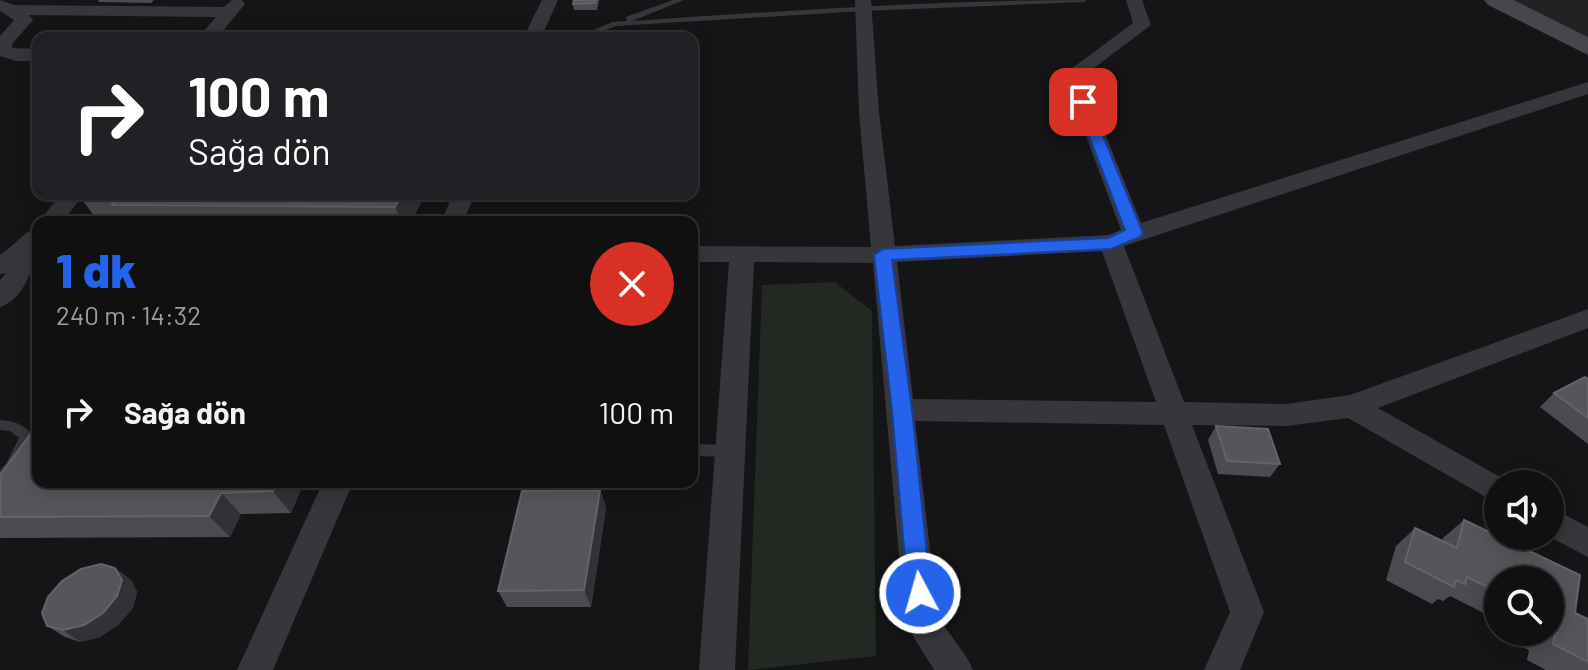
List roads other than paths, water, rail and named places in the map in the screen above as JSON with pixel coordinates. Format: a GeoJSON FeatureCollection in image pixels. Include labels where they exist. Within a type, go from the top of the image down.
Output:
{"type":"FeatureCollection","features":[{"type":"Feature","properties":{"kind":"main road"},"geometry":{"type":"LineString","coordinates":[[1496,0],[1588,47]]}},
{"type":"Feature","properties":{"kind":"street"},"geometry":{"type":"LineString","coordinates":[[535,32],[550,0]]}},
{"type":"Feature","properties":{"kind":"street"},"geometry":{"type":"LineString","coordinates":[[1134,0],[1142,25],[1072,75],[1174,414],[1247,612],[1222,670]]}},
{"type":"Feature","properties":{"kind":"street"},"geometry":{"type":"LineString","coordinates":[[863,4],[869,112],[922,623],[955,670]]}},
{"type":"Feature","properties":{"kind":"street"},"geometry":{"type":"LineString","coordinates":[[6,8],[234,6]]}},
{"type":"Feature","properties":{"kind":"street"},"geometry":{"type":"LineString","coordinates":[[212,32],[234,6]]}},
{"type":"Feature","properties":{"kind":"street"},"geometry":{"type":"LineString","coordinates":[[6,8],[24,20],[3,43],[3,51],[32,55]]}},
{"type":"Feature","properties":{"kind":"street"},"geometry":{"type":"LineString","coordinates":[[698,254],[883,255],[1122,238],[1588,88]]}},
{"type":"Feature","properties":{"kind":"street"},"geometry":{"type":"LineString","coordinates":[[54,216],[68,200]]}},
{"type":"Feature","properties":{"kind":"street"},"geometry":{"type":"LineString","coordinates":[[0,266],[25,246]]}},
{"type":"Feature","properties":{"kind":"street"},"geometry":{"type":"LineString","coordinates":[[0,298],[18,274],[25,246]]}},
{"type":"Feature","properties":{"kind":"street"},"geometry":{"type":"LineString","coordinates":[[717,670],[742,254]]}},
{"type":"Feature","properties":{"kind":"street"},"geometry":{"type":"LineString","coordinates":[[902,410],[1286,415],[1352,406],[1588,318]]}},
{"type":"Feature","properties":{"kind":"street"},"geometry":{"type":"LineString","coordinates":[[1352,406],[1484,483]]}},
{"type":"Feature","properties":{"kind":"street"},"geometry":{"type":"LineString","coordinates":[[255,670],[335,488]]}},
{"type":"Feature","properties":{"kind":"street"},"geometry":{"type":"LineString","coordinates":[[1564,529],[1588,543]]}},
{"type":"Feature","properties":{"kind":"lane"},"geometry":{"type":"LineString","coordinates":[[595,32],[680,0]]}},
{"type":"Feature","properties":{"kind":"lane"},"geometry":{"type":"LineString","coordinates":[[615,24],[863,4],[1083,0]]}},
{"type":"Feature","properties":{"kind":"lane"},"geometry":{"type":"LineString","coordinates":[[0,425],[13,426],[26,436],[11,468],[0,479]]}},
{"type":"Feature","properties":{"kind":"lane"},"geometry":{"type":"LineString","coordinates":[[698,450],[730,451]]}}]}
